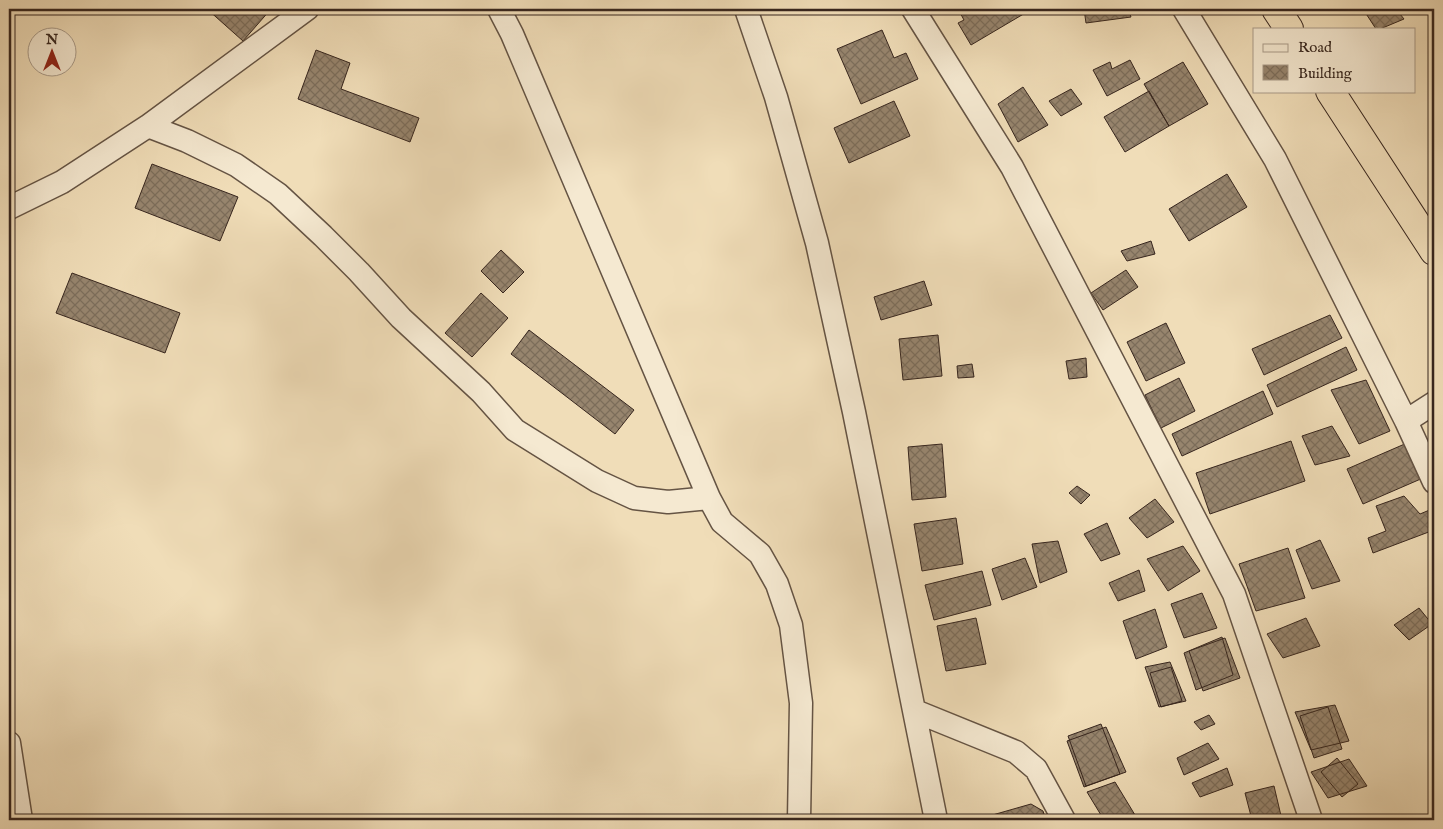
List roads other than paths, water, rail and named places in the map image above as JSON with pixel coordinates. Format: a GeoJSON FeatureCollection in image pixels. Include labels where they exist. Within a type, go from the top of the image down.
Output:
{"type":"FeatureCollection","features":[{"type":"Feature","properties":{"kind":"highway"},"geometry":{"type":"LineString","coordinates":[[1276,9],[1288,28]]}},
{"type":"Feature","properties":{"kind":"highway"},"geometry":{"type":"LineString","coordinates":[[1331,92],[1434,251]]}},
{"type":"Feature","properties":{"kind":"street"},"geometry":{"type":"LineString","coordinates":[[9,208],[62,182],[148,126],[307,9]]}},
{"type":"Feature","properties":{"kind":"street"},"geometry":{"type":"LineString","coordinates":[[499,9],[512,34],[709,498],[722,522],[760,554],[777,584],[791,625],[801,703],[799,820]]}},
{"type":"Feature","properties":{"kind":"street"},"geometry":{"type":"LineString","coordinates":[[746,9],[776,97],[817,243],[854,412],[936,820]]}},
{"type":"Feature","properties":{"kind":"street"},"geometry":{"type":"LineString","coordinates":[[913,9],[1012,167],[1234,594],[1311,820]]}},
{"type":"Feature","properties":{"kind":"street"},"geometry":{"type":"LineString","coordinates":[[1184,9],[1275,159],[1406,421],[1434,482]]}},
{"type":"Feature","properties":{"kind":"street"},"geometry":{"type":"LineString","coordinates":[[148,126],[187,141],[236,165],[278,194],[335,248],[401,318],[481,392],[515,430],[597,481],[634,498],[668,502],[709,498]]}},
{"type":"Feature","properties":{"kind":"street"},"geometry":{"type":"LineString","coordinates":[[1406,421],[1434,404]]}},
{"type":"Feature","properties":{"kind":"street"},"geometry":{"type":"LineString","coordinates":[[915,711],[1016,752],[1036,769],[1064,820]]}},
{"type":"Feature","properties":{"kind":"street"},"geometry":{"type":"LineString","coordinates":[[9,743],[21,820]]}}]}
